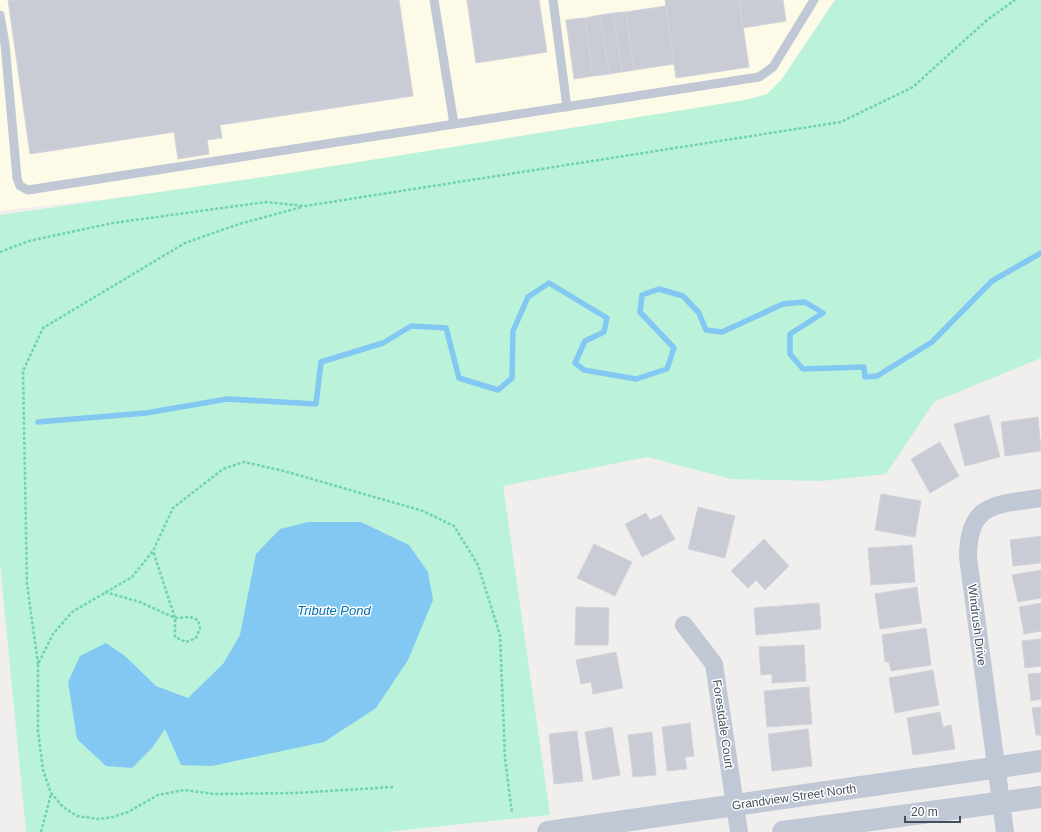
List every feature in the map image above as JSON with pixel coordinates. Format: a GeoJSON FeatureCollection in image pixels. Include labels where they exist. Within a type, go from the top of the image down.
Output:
{"type":"FeatureCollection","features":[{"type":"Feature","properties":{"kind":"street","name":"Windrush Drive"},"geometry":{"type":"LineString","coordinates":[[1005,832],[968,556],[968,543],[976,517],[990,506],[1041,498]]}},
{"type":"Feature","properties":{"kind":"street","name":"Forestdale Court"},"geometry":{"type":"LineString","coordinates":[[684,625],[714,664],[738,832]]}},
{"type":"Feature","properties":{"kind":"street","name":"Grandview Street North"},"geometry":{"type":"LineString","coordinates":[[548,832],[637,826],[734,805],[1041,761]]}},
{"type":"Feature","properties":{"kind":"street"},"geometry":{"type":"LineString","coordinates":[[834,791],[838,824]]}},
{"type":"Feature","properties":{"kind":"street"},"geometry":{"type":"LineString","coordinates":[[783,832],[1041,797]]}},
{"type":"Feature","properties":{"kind":"lane"},"geometry":{"type":"LineString","coordinates":[[434,0],[454,124]]}},
{"type":"Feature","properties":{"kind":"lane"},"geometry":{"type":"LineString","coordinates":[[553,0],[567,107]]}},
{"type":"Feature","properties":{"kind":"lane"},"geometry":{"type":"LineString","coordinates":[[0,15],[5,44],[17,178],[20,186],[23,189],[28,190],[759,77],[773,67],[814,0]]}},
{"type":"Feature","properties":{"kind":"path"},"geometry":{"type":"LineString","coordinates":[[393,787],[295,793],[214,794],[178,790],[158,795],[121,815],[98,819],[72,814],[62,807],[51,793],[40,754],[38,730],[38,664],[27,584],[23,371],[43,328],[185,243],[239,224],[305,206],[841,122],[913,87],[987,20],[1015,0]]}},
{"type":"Feature","properties":{"kind":"path"},"geometry":{"type":"LineString","coordinates":[[0,252],[29,241],[113,223],[266,202],[305,206]]}},
{"type":"Feature","properties":{"kind":"path"},"geometry":{"type":"LineString","coordinates":[[38,664],[53,634],[72,612],[132,577],[153,551],[173,508],[223,469],[244,462],[284,471],[423,511],[454,526],[478,565],[500,635],[505,758],[512,813]]}},
{"type":"Feature","properties":{"kind":"path"},"geometry":{"type":"LineString","coordinates":[[105,592],[140,602],[175,618],[190,617],[198,620],[200,628],[196,638],[186,642],[175,637],[175,618],[153,551]]}},
{"type":"Feature","properties":{"kind":"path"},"geometry":{"type":"LineString","coordinates":[[41,832],[51,793]]}},
{"type":"Feature","properties":{"kind":"shaded area"},"geometry":{"type":"Polygon","coordinates":[[[0,0],[1036,0],[776,122],[0,211],[0,0]]]}},
{"type":"Feature","properties":{"kind":"green space"},"geometry":{"type":"Polygon","coordinates":[[[835,0],[1041,0],[1041,358],[934,402],[886,474],[822,481],[731,479],[647,457],[503,486],[550,815],[385,832],[26,832],[0,563],[0,215],[283,174],[745,100],[767,94],[781,80],[835,0]]]}},
{"type":"Feature","properties":{"kind":"water","name":"Tribute Pond"},"geometry":{"type":"Polygon","coordinates":[[[308,522],[361,522],[409,545],[428,572],[433,600],[408,660],[376,708],[324,742],[212,766],[181,765],[165,729],[152,748],[132,768],[106,766],[77,739],[68,682],[80,656],[106,643],[125,656],[156,686],[188,698],[223,664],[240,635],[256,554],[280,529],[308,522]]]}},
{"type":"Feature","properties":{"kind":"building"},"geometry":{"type":"Polygon","coordinates":[[[8,0],[399,0],[413,96],[220,125],[222,138],[207,140],[209,154],[178,159],[174,132],[30,154],[8,0]]]}},
{"type":"Feature","properties":{"kind":"building"},"geometry":{"type":"Polygon","coordinates":[[[467,0],[539,0],[547,52],[476,63],[467,0]]]}},
{"type":"Feature","properties":{"kind":"building"},"geometry":{"type":"Polygon","coordinates":[[[665,0],[739,0],[749,67],[676,78],[665,0]]]}},
{"type":"Feature","properties":{"kind":"building"},"geometry":{"type":"Polygon","coordinates":[[[739,0],[783,0],[786,21],[743,28],[739,0]]]}},
{"type":"Feature","properties":{"kind":"building"},"geometry":{"type":"Polygon","coordinates":[[[666,6],[674,64],[634,70],[626,12],[666,6]]]}},
{"type":"Feature","properties":{"kind":"building"},"geometry":{"type":"Polygon","coordinates":[[[626,12],[634,70],[622,72],[613,13],[626,12]]]}},
{"type":"Feature","properties":{"kind":"building"},"geometry":{"type":"Polygon","coordinates":[[[613,13],[622,72],[609,74],[600,15],[613,13]]]}},
{"type":"Feature","properties":{"kind":"building"},"geometry":{"type":"Polygon","coordinates":[[[600,15],[609,74],[593,76],[585,18],[600,15]]]}},
{"type":"Feature","properties":{"kind":"building"},"geometry":{"type":"Polygon","coordinates":[[[585,18],[593,76],[574,79],[566,20],[585,18]]]}},
{"type":"Feature","properties":{"kind":"building"},"geometry":{"type":"Polygon","coordinates":[[[989,415],[1000,457],[965,466],[954,424],[989,415]]]}},
{"type":"Feature","properties":{"kind":"building"},"geometry":{"type":"Polygon","coordinates":[[[1038,417],[1041,451],[1005,456],[1001,422],[1038,417]]]}},
{"type":"Feature","properties":{"kind":"building"},"geometry":{"type":"Polygon","coordinates":[[[940,442],[959,476],[930,493],[911,459],[940,442]]]}},
{"type":"Feature","properties":{"kind":"building"},"geometry":{"type":"Polygon","coordinates":[[[881,494],[921,501],[915,537],[875,530],[881,494]]]}},
{"type":"Feature","properties":{"kind":"building"},"geometry":{"type":"Polygon","coordinates":[[[698,507],[735,516],[725,558],[688,549],[698,507]]]}},
{"type":"Feature","properties":{"kind":"building"},"geometry":{"type":"Polygon","coordinates":[[[646,513],[650,520],[661,515],[675,539],[642,557],[625,524],[646,513]]]}},
{"type":"Feature","properties":{"kind":"building"},"geometry":{"type":"Polygon","coordinates":[[[1041,536],[1041,563],[1013,566],[1010,540],[1041,536]]]}},
{"type":"Feature","properties":{"kind":"building"},"geometry":{"type":"Polygon","coordinates":[[[764,539],[789,566],[765,590],[756,580],[748,588],[731,571],[764,539]]]}},
{"type":"Feature","properties":{"kind":"building"},"geometry":{"type":"Polygon","coordinates":[[[594,544],[632,562],[615,596],[577,578],[594,544]]]}},
{"type":"Feature","properties":{"kind":"building"},"geometry":{"type":"Polygon","coordinates":[[[912,545],[915,582],[871,585],[868,548],[912,545]]]}},
{"type":"Feature","properties":{"kind":"building"},"geometry":{"type":"Polygon","coordinates":[[[1041,570],[1041,598],[1018,602],[1012,575],[1041,570]]]}},
{"type":"Feature","properties":{"kind":"building"},"geometry":{"type":"Polygon","coordinates":[[[917,587],[922,623],[880,629],[875,594],[917,587]]]}},
{"type":"Feature","properties":{"kind":"building"},"geometry":{"type":"Polygon","coordinates":[[[819,603],[821,629],[756,635],[754,608],[819,603]]]}},
{"type":"Feature","properties":{"kind":"building"},"geometry":{"type":"Polygon","coordinates":[[[1041,603],[1041,631],[1024,634],[1019,607],[1041,603]]]}},
{"type":"Feature","properties":{"kind":"building"},"geometry":{"type":"Polygon","coordinates":[[[576,607],[609,608],[608,645],[575,645],[576,607]]]}},
{"type":"Feature","properties":{"kind":"building"},"geometry":{"type":"Polygon","coordinates":[[[926,628],[931,665],[891,671],[889,662],[885,662],[882,635],[926,628]]]}},
{"type":"Feature","properties":{"kind":"building"},"geometry":{"type":"Polygon","coordinates":[[[1041,639],[1041,666],[1025,668],[1022,641],[1041,639]]]}},
{"type":"Feature","properties":{"kind":"building"},"geometry":{"type":"Polygon","coordinates":[[[804,645],[806,681],[772,683],[772,674],[761,675],[759,647],[804,645]]]}},
{"type":"Feature","properties":{"kind":"building"},"geometry":{"type":"Polygon","coordinates":[[[616,652],[623,688],[593,694],[591,682],[581,684],[576,660],[616,652]]]}},
{"type":"Feature","properties":{"kind":"building"},"geometry":{"type":"Polygon","coordinates":[[[933,670],[939,705],[895,713],[889,678],[933,670]]]}},
{"type":"Feature","properties":{"kind":"building"},"geometry":{"type":"Polygon","coordinates":[[[1041,673],[1041,699],[1031,701],[1028,674],[1041,673]]]}},
{"type":"Feature","properties":{"kind":"building"},"geometry":{"type":"Polygon","coordinates":[[[809,687],[812,724],[767,727],[764,691],[809,687]]]}},
{"type":"Feature","properties":{"kind":"building"},"geometry":{"type":"Polygon","coordinates":[[[1041,707],[1041,735],[1036,735],[1032,708],[1041,707]]]}},
{"type":"Feature","properties":{"kind":"building"},"geometry":{"type":"Polygon","coordinates":[[[940,712],[943,727],[951,725],[955,749],[913,755],[907,718],[940,712]]]}},
{"type":"Feature","properties":{"kind":"building"},"geometry":{"type":"Polygon","coordinates":[[[690,723],[694,756],[685,757],[687,769],[667,771],[662,727],[690,723]]]}},
{"type":"Feature","properties":{"kind":"building"},"geometry":{"type":"Polygon","coordinates":[[[612,727],[620,775],[593,780],[585,732],[612,727]]]}},
{"type":"Feature","properties":{"kind":"building"},"geometry":{"type":"Polygon","coordinates":[[[808,729],[812,766],[772,771],[768,734],[808,729]]]}},
{"type":"Feature","properties":{"kind":"building"},"geometry":{"type":"Polygon","coordinates":[[[577,731],[583,781],[554,784],[549,734],[577,731]]]}},
{"type":"Feature","properties":{"kind":"building"},"geometry":{"type":"Polygon","coordinates":[[[652,732],[656,775],[633,777],[628,735],[652,732]]]}},
{"type":"Feature","properties":{"kind":"waterway"},"geometry":{"type":"LineString","coordinates":[[38,422],[146,413],[227,399],[316,404],[321,362],[383,343],[411,326],[446,328],[459,378],[498,390],[512,378],[513,331],[528,297],[549,283],[607,318],[604,332],[585,341],[575,363],[584,370],[636,379],[667,369],[674,348],[640,312],[642,295],[659,289],[683,296],[699,313],[706,330],[722,332],[783,304],[805,302],[823,313],[790,334],[790,354],[803,369],[864,367],[865,377],[877,376],[932,342],[992,281],[1041,253]]}}]}
